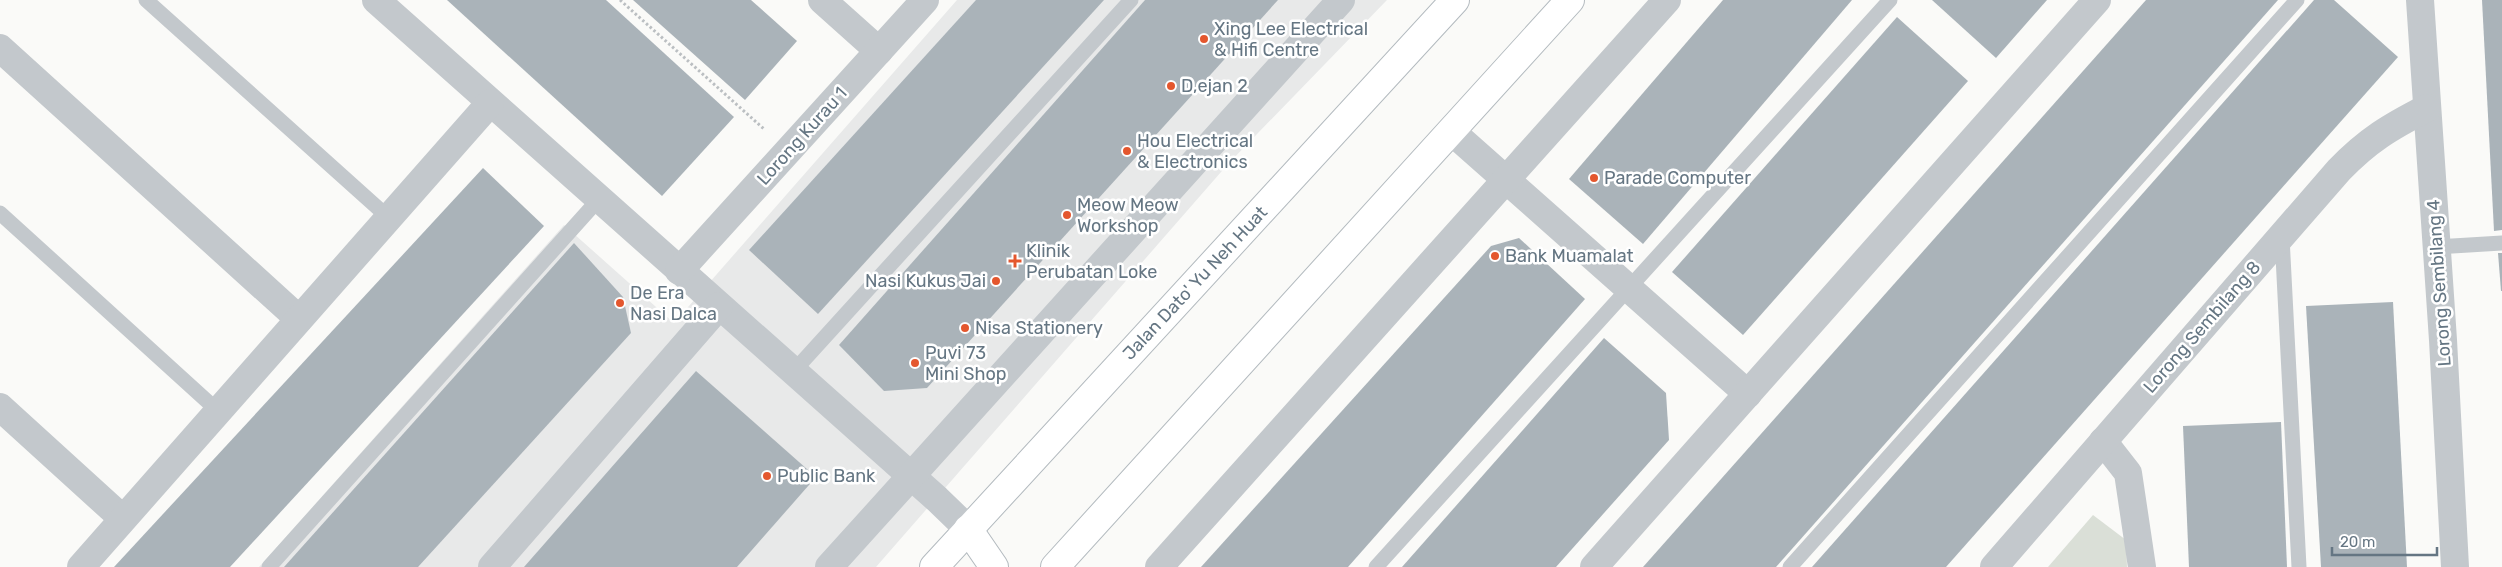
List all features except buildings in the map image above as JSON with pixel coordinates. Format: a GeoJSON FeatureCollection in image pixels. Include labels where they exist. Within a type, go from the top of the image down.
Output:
{"type":"FeatureCollection","features":[{"type":"Feature","properties":{"kind":"main road","name":"Jalan Dato' Yu Neh Huat"},"geometry":{"type":"LineString","coordinates":[[934,567],[1455,0]]}},
{"type":"Feature","properties":{"kind":"main road"},"geometry":{"type":"LineString","coordinates":[[1055,567],[1570,0]]}},
{"type":"Feature","properties":{"kind":"main road"},"geometry":{"type":"LineString","coordinates":[[968,529],[994,567]]}},
{"type":"Feature","properties":{"kind":"street"},"geometry":{"type":"LineString","coordinates":[[376,0],[910,477],[937,499],[968,529]]}},
{"type":"Feature","properties":{"kind":"street"},"geometry":{"type":"LineString","coordinates":[[822,0],[879,51]]}},
{"type":"Feature","properties":{"kind":"street","name":"Lorong Kurau 1"},"geometry":{"type":"LineString","coordinates":[[679,271],[925,0]]}},
{"type":"Feature","properties":{"kind":"street"},"geometry":{"type":"LineString","coordinates":[[829,567],[1341,0]]}},
{"type":"Feature","properties":{"kind":"street"},"geometry":{"type":"LineString","coordinates":[[1159,567],[1667,0]]}},
{"type":"Feature","properties":{"kind":"street"},"geometry":{"type":"LineString","coordinates":[[1594,567],[2097,0]]}},
{"type":"Feature","properties":{"kind":"street","name":"Lorong Sembilang 4"},"geometry":{"type":"LineString","coordinates":[[2420,0],[2455,567]]}},
{"type":"Feature","properties":{"kind":"street"},"geometry":{"type":"LineString","coordinates":[[0,48],[300,319]]}},
{"type":"Feature","properties":{"kind":"street"},"geometry":{"type":"LineString","coordinates":[[81,567],[122,518],[490,103]]}},
{"type":"Feature","properties":{"kind":"street","name":"Lorong Sembilang 8"},"geometry":{"type":"LineString","coordinates":[[1994,567],[2282,235],[2361,147],[2386,128],[2427,108]]}},
{"type":"Feature","properties":{"kind":"street"},"geometry":{"type":"LineString","coordinates":[[1451,131],[1748,394]]}},
{"type":"Feature","properties":{"kind":"street"},"geometry":{"type":"LineString","coordinates":[[492,567],[718,306]]}},
{"type":"Feature","properties":{"kind":"street"},"geometry":{"type":"LineString","coordinates":[[0,407],[122,518]]}},
{"type":"Feature","properties":{"kind":"street"},"geometry":{"type":"LineString","coordinates":[[2103,441],[2128,473],[2142,567]]}},
{"type":"Feature","properties":{"kind":"lane"},"geometry":{"type":"LineString","coordinates":[[146,0],[389,218]]}},
{"type":"Feature","properties":{"kind":"lane"},"geometry":{"type":"LineString","coordinates":[[793,372],[1131,0]]}},
{"type":"Feature","properties":{"kind":"lane"},"geometry":{"type":"LineString","coordinates":[[1376,567],[1890,0]]}},
{"type":"Feature","properties":{"kind":"lane"},"geometry":{"type":"LineString","coordinates":[[1790,567],[2298,0]]}},
{"type":"Feature","properties":{"kind":"lane"},"geometry":{"type":"LineString","coordinates":[[269,567],[599,200]]}},
{"type":"Feature","properties":{"kind":"lane"},"geometry":{"type":"LineString","coordinates":[[0,214],[218,411]]}},
{"type":"Feature","properties":{"kind":"lane"},"geometry":{"type":"LineString","coordinates":[[2282,235],[2299,567]]}},
{"type":"Feature","properties":{"kind":"lane"},"geometry":{"type":"LineString","coordinates":[[2436,247],[2502,243]]}},
{"type":"Feature","properties":{"kind":"path"},"geometry":{"type":"LineString","coordinates":[[620,0],[789,151]]}},
{"type":"Feature","properties":{"kind":"shaded area"},"geometry":{"type":"Polygon","coordinates":[[[957,0],[1387,0],[1228,164],[876,567],[259,567],[564,225],[674,323],[957,0]]]}},
{"type":"Feature","properties":{"kind":"shaded area"},"geometry":{"type":"Polygon","coordinates":[[[2093,515],[2126,540],[2127,567],[2048,567],[2093,515]]]}},
{"type":"Feature","properties":{"kind":"place","name":"Xing Lee Electrical & Hifi Centre"},"geometry":{"type":"Point","coordinates":[1204,39]}},
{"type":"Feature","properties":{"kind":"place","name":"D,ejan 2"},"geometry":{"type":"Point","coordinates":[1171,86]}},
{"type":"Feature","properties":{"kind":"place","name":"Hou Electrical & Electronics"},"geometry":{"type":"Point","coordinates":[1127,151]}},
{"type":"Feature","properties":{"kind":"place","name":"Parade Computer"},"geometry":{"type":"Point","coordinates":[1594,178]}},
{"type":"Feature","properties":{"kind":"place","name":"Meow Meow Workshop"},"geometry":{"type":"Point","coordinates":[1067,215]}},
{"type":"Feature","properties":{"kind":"place","name":"Bank Muamalat"},"geometry":{"type":"Point","coordinates":[1495,256]}},
{"type":"Feature","properties":{"kind":"place","name":"Klinik Perubatan Loke"},"geometry":{"type":"Point","coordinates":[1015,261]}},
{"type":"Feature","properties":{"kind":"place","name":"Nasi Kukus Jai"},"geometry":{"type":"Point","coordinates":[996,281]}},
{"type":"Feature","properties":{"kind":"place","name":"De Era Nasi Dalca"},"geometry":{"type":"Point","coordinates":[620,303]}},
{"type":"Feature","properties":{"kind":"place","name":"Nisa Stationery"},"geometry":{"type":"Point","coordinates":[965,328]}},
{"type":"Feature","properties":{"kind":"place","name":"Puvi 73 Mini Shop"},"geometry":{"type":"Point","coordinates":[915,363]}},
{"type":"Feature","properties":{"kind":"place","name":"Public Bank"},"geometry":{"type":"Point","coordinates":[767,476]}}]}
